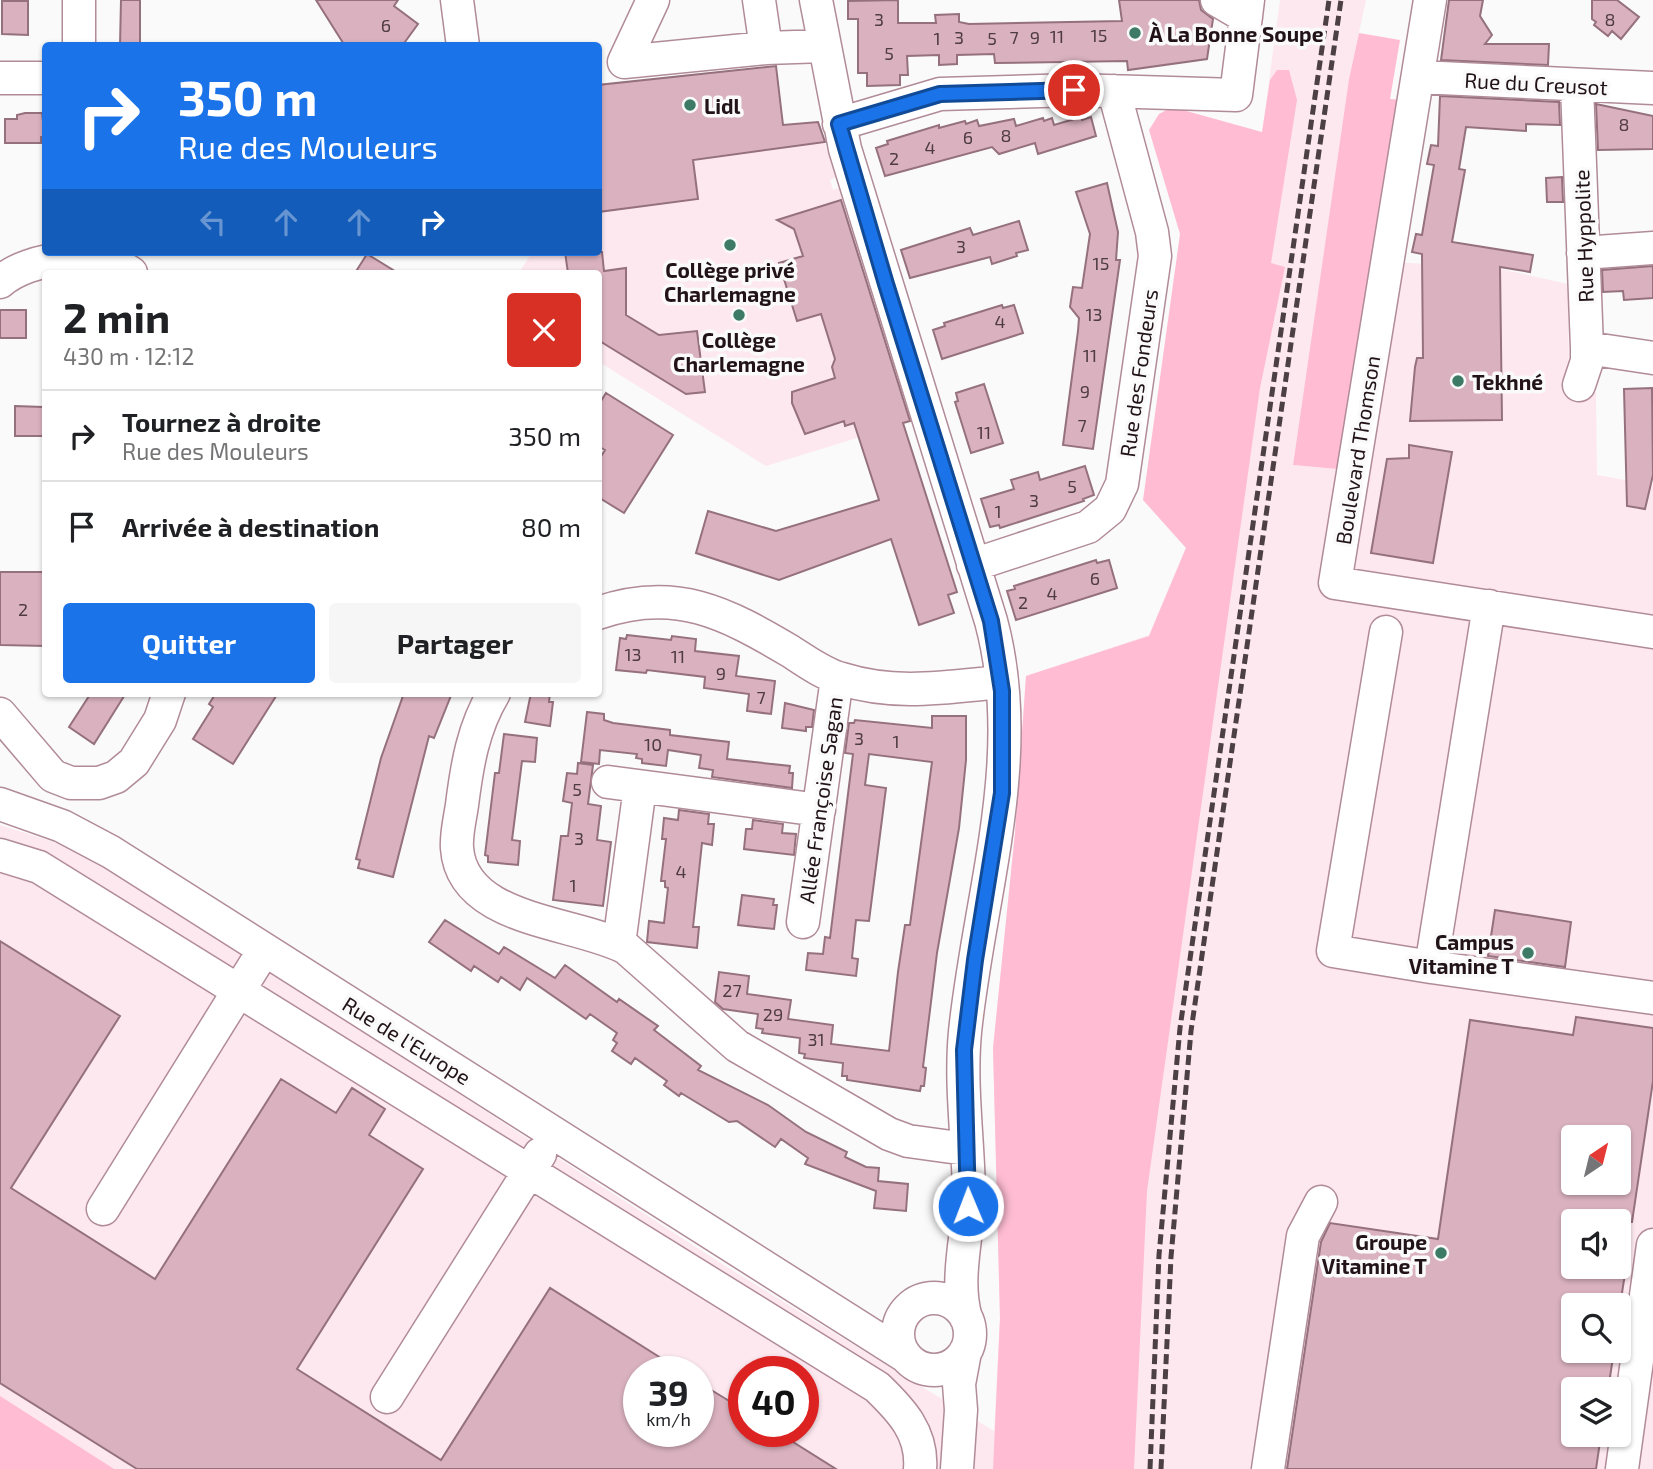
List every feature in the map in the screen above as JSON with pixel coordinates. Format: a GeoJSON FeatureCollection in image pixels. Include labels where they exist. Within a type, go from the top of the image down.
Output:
{"type":"FeatureCollection","features":[{"type":"Feature","properties":{"kind":"street"},"geometry":{"type":"LineString","coordinates":[[79,0],[79,42]]}},
{"type":"Feature","properties":{"kind":"street"},"geometry":{"type":"LineString","coordinates":[[457,0],[462,42]]}},
{"type":"Feature","properties":{"kind":"street"},"geometry":{"type":"LineString","coordinates":[[653,0],[653,5],[624,62],[766,48],[824,46]]}},
{"type":"Feature","properties":{"kind":"street"},"geometry":{"type":"LineString","coordinates":[[760,0],[766,48]]}},
{"type":"Feature","properties":{"kind":"street"},"geometry":{"type":"LineString","coordinates":[[816,0],[839,124],[994,633],[1001,681],[1004,727],[1002,793],[975,960],[964,1050],[966,1223],[960,1290],[970,1335],[960,1371],[957,1469]]}},
{"type":"Feature","properties":{"kind":"street"},"geometry":{"type":"LineString","coordinates":[[839,124],[940,94],[1114,91],[1236,95],[1247,9],[1217,0]]}},
{"type":"Feature","properties":{"kind":"street","name":"Boulevard Thomson"},"geometry":{"type":"LineString","coordinates":[[1430,0],[1335,583],[1653,632]]}},
{"type":"Feature","properties":{"kind":"street","name":"Rue du Creusot"},"geometry":{"type":"LineString","coordinates":[[1419,77],[1653,88]]}},
{"type":"Feature","properties":{"kind":"street"},"geometry":{"type":"LineString","coordinates":[[0,78],[42,78]]}},
{"type":"Feature","properties":{"kind":"street","name":"Rue Hyppolite"},"geometry":{"type":"LineString","coordinates":[[1577,86],[1587,348],[1587,360],[1579,385]]}},
{"type":"Feature","properties":{"kind":"street","name":"Rue des Fondeurs"},"geometry":{"type":"LineString","coordinates":[[973,565],[1088,527],[1110,509],[1122,485],[1155,256],[1152,232],[1114,91]]}},
{"type":"Feature","properties":{"kind":"street"},"geometry":{"type":"LineString","coordinates":[[1583,253],[1653,248]]}},
{"type":"Feature","properties":{"kind":"street"},"geometry":{"type":"LineString","coordinates":[[0,282],[26,265],[50,260],[104,261],[124,270]]}},
{"type":"Feature","properties":{"kind":"street"},"geometry":{"type":"LineString","coordinates":[[1587,348],[1653,358]]}},
{"type":"Feature","properties":{"kind":"street"},"geometry":{"type":"LineString","coordinates":[[602,611],[660,602],[709,609],[736,620],[837,678],[895,690],[1001,681]]}},
{"type":"Feature","properties":{"kind":"street"},"geometry":{"type":"LineString","coordinates":[[1432,967],[1489,606]]}},
{"type":"Feature","properties":{"kind":"street"},"geometry":{"type":"LineString","coordinates":[[1385,632],[1333,951],[1653,998]]}},
{"type":"Feature","properties":{"kind":"street","name":"Allée Françoise Sagan"},"geometry":{"type":"LineString","coordinates":[[803,922],[837,678]]}},
{"type":"Feature","properties":{"kind":"street"},"geometry":{"type":"LineString","coordinates":[[0,714],[53,776],[71,783],[89,784],[116,777],[134,762],[160,720],[168,697]]}},
{"type":"Feature","properties":{"kind":"street"},"geometry":{"type":"LineString","coordinates":[[492,697],[476,729],[467,768],[456,846],[463,871],[479,892],[504,909],[619,944],[747,1053],[889,1134],[908,1141],[967,1149]]}},
{"type":"Feature","properties":{"kind":"street"},"geometry":{"type":"LineString","coordinates":[[608,782],[819,810]]}},
{"type":"Feature","properties":{"kind":"street"},"geometry":{"type":"LineString","coordinates":[[619,944],[640,787]]}},
{"type":"Feature","properties":{"kind":"street","name":"Rue de l'Europe"},"geometry":{"type":"LineString","coordinates":[[0,804],[48,820],[97,844],[805,1292]]}},
{"type":"Feature","properties":{"kind":"street"},"geometry":{"type":"LineString","coordinates":[[0,855],[39,867],[877,1387],[906,1415],[921,1452],[920,1469]]}},
{"type":"Feature","properties":{"kind":"street"},"geometry":{"type":"LineString","coordinates":[[103,1209],[264,950]]}},
{"type":"Feature","properties":{"kind":"street"},"geometry":{"type":"LineString","coordinates":[[387,1397],[554,1133]]}},
{"type":"Feature","properties":{"kind":"street"},"geometry":{"type":"LineString","coordinates":[[1268,1469],[1303,1236],[1321,1202]]}},
{"type":"Feature","properties":{"kind":"street"},"geometry":{"type":"LineString","coordinates":[[965,1352],[953,1365],[942,1370],[912,1361],[898,1333],[900,1322],[946,1273],[966,1223]]}},
{"type":"Feature","properties":{"kind":"street"},"geometry":{"type":"LineString","coordinates":[[1622,1469],[1653,1245]]}},
{"type":"Feature","properties":{"kind":"street"},"geometry":{"type":"LineString","coordinates":[[805,1292],[841,1307],[870,1315],[886,1315],[915,1304],[944,1300],[954,1305],[966,1318]]}},
{"type":"Feature","properties":{"kind":"street"},"geometry":{"type":"LineString","coordinates":[[805,1292],[912,1361],[942,1390],[954,1416],[959,1436]]}},
{"type":"Feature","properties":{"kind":"shaded area"},"geometry":{"type":"Polygon","coordinates":[[[1280,0],[1366,0],[1349,79],[1293,465],[1337,469],[1380,261],[1501,269],[1568,284],[1569,385],[1596,392],[1597,475],[1653,485],[1653,1469],[0,1469],[0,825],[82,851],[727,1267],[994,1431],[1000,1318],[993,1048],[1015,833],[1026,676],[1149,635],[1186,547],[1262,132],[1280,0]]]}},
{"type":"Feature","properties":{"kind":"shaded area"},"geometry":{"type":"Polygon","coordinates":[[[1359,33],[1400,40],[1390,99],[1403,100],[1380,261],[1337,469],[1293,465],[1349,79],[1359,33]]]}},
{"type":"Feature","properties":{"kind":"shaded area"},"geometry":{"type":"Polygon","coordinates":[[[1277,70],[1289,70],[1297,100],[1271,263],[1285,267],[1260,388],[1147,1191],[1134,1469],[993,1469],[1000,1318],[993,1048],[1015,833],[1026,676],[1149,636],[1186,548],[1143,500],[1180,234],[1149,130],[1159,114],[1172,107],[1262,132],[1270,80],[1277,70]]]}},
{"type":"Feature","properties":{"kind":"shaded area","name":"Collège Charlemagne"},"geometry":{"type":"Polygon","coordinates":[[[818,122],[836,177],[830,180],[833,190],[839,188],[912,421],[766,466],[602,364],[602,270],[521,270],[530,256],[602,256],[602,150],[818,122]]]}},
{"type":"Feature","properties":{"kind":"shaded area"},"geometry":{"type":"Polygon","coordinates":[[[0,1396],[114,1469],[0,1469],[0,1396]]]}},
{"type":"Feature","properties":{"kind":"building"},"geometry":{"type":"Polygon","coordinates":[[[121,0],[140,0],[140,42],[120,42],[121,0]]]}},
{"type":"Feature","properties":{"kind":"building"},"geometry":{"type":"Polygon","coordinates":[[[316,0],[398,0],[394,6],[418,24],[405,42],[342,42],[316,0]]]}},
{"type":"Feature","properties":{"kind":"building"},"geometry":{"type":"Polygon","coordinates":[[[898,0],[898,23],[936,23],[935,15],[959,14],[959,22],[969,24],[1122,21],[1119,0],[1199,0],[1201,10],[1213,19],[1207,59],[1128,70],[1127,61],[995,63],[994,54],[957,55],[957,64],[939,65],[939,55],[907,56],[908,75],[900,75],[900,85],[867,86],[867,73],[858,73],[858,19],[848,19],[848,1],[898,0]]]}},
{"type":"Feature","properties":{"kind":"building"},"geometry":{"type":"Polygon","coordinates":[[[1449,0],[1483,0],[1480,16],[1492,35],[1485,44],[1549,44],[1548,65],[1441,60],[1449,0]]]}},
{"type":"Feature","properties":{"kind":"building"},"geometry":{"type":"Polygon","coordinates":[[[1592,0],[1617,0],[1639,17],[1621,39],[1612,31],[1608,36],[1594,25],[1596,22],[1592,19],[1592,0]]]}},
{"type":"Feature","properties":{"kind":"building"},"geometry":{"type":"Polygon","coordinates":[[[2,1],[28,1],[28,35],[2,34],[2,1]]]}},
{"type":"Feature","properties":{"kind":"building"},"geometry":{"type":"Polygon","coordinates":[[[776,66],[783,125],[818,122],[825,142],[693,160],[698,199],[602,211],[602,85],[776,66]]]}},
{"type":"Feature","properties":{"kind":"building"},"geometry":{"type":"Polygon","coordinates":[[[1440,96],[1559,102],[1560,125],[1526,124],[1526,131],[1466,127],[1459,169],[1465,170],[1452,242],[1533,255],[1530,272],[1500,267],[1502,420],[1410,421],[1415,367],[1417,358],[1423,358],[1422,254],[1412,252],[1416,234],[1422,235],[1434,165],[1427,164],[1431,145],[1438,146],[1440,96]]]}},
{"type":"Feature","properties":{"kind":"building"},"geometry":{"type":"Polygon","coordinates":[[[1596,104],[1653,116],[1653,149],[1598,150],[1596,104]]]}},
{"type":"Feature","properties":{"kind":"building"},"geometry":{"type":"Polygon","coordinates":[[[42,113],[41,143],[5,143],[5,119],[17,119],[17,115],[42,113]]]}},
{"type":"Feature","properties":{"kind":"building"},"geometry":{"type":"Polygon","coordinates":[[[1081,117],[1082,120],[1091,117],[1096,136],[1038,154],[1035,143],[999,154],[992,147],[885,176],[876,148],[888,144],[887,141],[939,125],[939,128],[965,121],[966,124],[977,120],[979,126],[1014,119],[1016,126],[1052,118],[1054,125],[1081,117]]]}},
{"type":"Feature","properties":{"kind":"building"},"geometry":{"type":"Polygon","coordinates":[[[1562,177],[1563,202],[1547,202],[1546,178],[1562,177]]]}},
{"type":"Feature","properties":{"kind":"building"},"geometry":{"type":"Polygon","coordinates":[[[1107,183],[1118,232],[1116,260],[1120,260],[1093,449],[1063,445],[1079,318],[1070,307],[1073,287],[1082,288],[1090,234],[1076,192],[1107,183]]]}},
{"type":"Feature","properties":{"kind":"building"},"geometry":{"type":"Polygon","coordinates":[[[841,200],[910,421],[903,423],[957,592],[948,595],[954,613],[919,625],[891,539],[779,580],[696,553],[708,511],[776,531],[879,500],[854,423],[845,426],[844,421],[805,434],[792,403],[792,392],[835,378],[832,367],[835,359],[821,314],[797,321],[779,263],[803,256],[794,229],[777,220],[841,200]]]}},
{"type":"Feature","properties":{"kind":"building"},"geometry":{"type":"Polygon","coordinates":[[[1019,221],[1028,250],[1016,253],[1017,256],[992,264],[990,257],[910,278],[901,250],[970,228],[973,235],[1019,221]]]}},
{"type":"Feature","properties":{"kind":"building"},"geometry":{"type":"Polygon","coordinates":[[[602,252],[604,271],[626,268],[626,315],[659,335],[697,331],[705,392],[686,394],[602,342],[602,270],[568,270],[566,256],[602,256],[602,252]]]}},
{"type":"Feature","properties":{"kind":"building"},"geometry":{"type":"Polygon","coordinates":[[[366,256],[370,256],[393,270],[357,270],[366,256]]]}},
{"type":"Feature","properties":{"kind":"building"},"geometry":{"type":"Polygon","coordinates":[[[1653,266],[1653,298],[1624,300],[1623,291],[1603,292],[1602,270],[1653,266]]]}},
{"type":"Feature","properties":{"kind":"building"},"geometry":{"type":"Polygon","coordinates":[[[1002,305],[1003,308],[1014,305],[1023,333],[942,359],[933,330],[945,326],[944,323],[1002,305]]]}},
{"type":"Feature","properties":{"kind":"building"},"geometry":{"type":"Polygon","coordinates":[[[0,310],[26,310],[26,338],[0,338],[0,310]]]}},
{"type":"Feature","properties":{"kind":"building"},"geometry":{"type":"Polygon","coordinates":[[[984,384],[1003,443],[971,453],[955,402],[958,401],[956,393],[984,384]]]}},
{"type":"Feature","properties":{"kind":"building"},"geometry":{"type":"Polygon","coordinates":[[[1652,388],[1653,475],[1645,509],[1627,506],[1624,389],[1652,388]]]}},
{"type":"Feature","properties":{"kind":"building"},"geometry":{"type":"Polygon","coordinates":[[[606,393],[673,435],[624,513],[602,499],[602,455],[605,450],[602,448],[602,400],[606,393]]]}},
{"type":"Feature","properties":{"kind":"building"},"geometry":{"type":"Polygon","coordinates":[[[15,406],[42,407],[42,436],[15,436],[15,406]]]}},
{"type":"Feature","properties":{"kind":"building"},"geometry":{"type":"Polygon","coordinates":[[[1409,445],[1452,452],[1433,563],[1371,553],[1387,459],[1409,458],[1409,445]]]}},
{"type":"Feature","properties":{"kind":"building"},"geometry":{"type":"Polygon","coordinates":[[[1085,466],[1094,495],[1083,499],[1084,501],[1000,528],[999,525],[990,527],[981,499],[1014,489],[1011,480],[1038,472],[1040,480],[1085,466]]]}},
{"type":"Feature","properties":{"kind":"building"},"geometry":{"type":"Polygon","coordinates":[[[1096,560],[1097,563],[1109,560],[1117,588],[1016,620],[1007,591],[1015,589],[1014,586],[1096,560]]]}},
{"type":"Feature","properties":{"kind":"building"},"geometry":{"type":"Polygon","coordinates":[[[0,572],[42,572],[42,646],[0,645],[0,572]]]}},
{"type":"Feature","properties":{"kind":"building"},"geometry":{"type":"Polygon","coordinates":[[[627,635],[671,640],[672,636],[696,639],[695,651],[739,656],[736,676],[775,681],[771,714],[747,711],[749,694],[704,688],[705,677],[647,670],[646,673],[616,670],[620,638],[626,639],[627,635]]]}},
{"type":"Feature","properties":{"kind":"building"},"geometry":{"type":"Polygon","coordinates":[[[88,697],[123,697],[94,744],[69,727],[88,697]]]}},
{"type":"Feature","properties":{"kind":"building"},"geometry":{"type":"Polygon","coordinates":[[[213,697],[275,697],[233,764],[193,739],[213,707],[209,704],[213,697]]]}},
{"type":"Feature","properties":{"kind":"building"},"geometry":{"type":"Polygon","coordinates":[[[403,697],[450,697],[434,738],[429,736],[393,877],[358,868],[360,860],[356,859],[381,758],[403,697]]]}},
{"type":"Feature","properties":{"kind":"building"},"geometry":{"type":"Polygon","coordinates":[[[530,697],[550,697],[549,702],[553,702],[550,726],[525,722],[530,697]]]}},
{"type":"Feature","properties":{"kind":"building"},"geometry":{"type":"Polygon","coordinates":[[[785,703],[814,710],[812,727],[806,727],[806,731],[782,728],[785,703]]]}},
{"type":"Feature","properties":{"kind":"building"},"geometry":{"type":"Polygon","coordinates":[[[587,712],[604,714],[604,720],[613,723],[670,730],[670,735],[729,742],[727,759],[790,766],[789,773],[793,773],[792,788],[712,777],[713,770],[699,768],[701,755],[668,750],[666,766],[642,763],[642,759],[636,758],[637,754],[600,750],[599,764],[581,762],[587,712]]]}},
{"type":"Feature","properties":{"kind":"building"},"geometry":{"type":"Polygon","coordinates":[[[932,716],[966,716],[966,760],[959,828],[937,953],[923,1067],[926,1068],[924,1086],[921,1086],[920,1091],[847,1080],[847,1076],[842,1076],[843,1063],[804,1058],[805,1054],[799,1053],[800,1038],[762,1033],[763,1029],[756,1028],[758,1014],[723,1009],[715,1002],[719,972],[749,976],[747,994],[791,1000],[788,1019],[833,1025],[831,1044],[889,1051],[898,972],[905,925],[910,925],[932,762],[869,754],[865,785],[886,788],[869,921],[856,920],[852,958],[858,959],[856,976],[806,970],[808,953],[823,954],[825,937],[830,938],[853,754],[845,753],[849,723],[854,723],[855,720],[932,728],[932,716]]]}},
{"type":"Feature","properties":{"kind":"building"},"geometry":{"type":"Polygon","coordinates":[[[504,734],[537,738],[535,762],[522,761],[512,840],[520,841],[518,865],[488,862],[488,856],[485,855],[495,773],[499,773],[504,734]]]}},
{"type":"Feature","properties":{"kind":"building"},"geometry":{"type":"Polygon","coordinates":[[[578,763],[593,765],[588,804],[601,806],[597,840],[611,842],[603,906],[553,900],[561,836],[568,836],[572,803],[563,801],[567,773],[577,774],[578,763]]]}},
{"type":"Feature","properties":{"kind":"building"},"geometry":{"type":"Polygon","coordinates":[[[679,810],[709,814],[708,824],[714,824],[712,845],[702,843],[693,927],[699,927],[697,948],[647,942],[649,921],[664,923],[668,888],[665,887],[665,881],[661,881],[666,839],[662,839],[664,818],[678,820],[679,810]]]}},
{"type":"Feature","properties":{"kind":"building"},"geometry":{"type":"Polygon","coordinates":[[[753,820],[783,824],[782,833],[796,834],[794,855],[744,849],[746,829],[752,829],[753,820]]]}},
{"type":"Feature","properties":{"kind":"building"},"geometry":{"type":"Polygon","coordinates":[[[742,895],[774,899],[773,905],[777,905],[774,929],[738,925],[742,895]]]}},
{"type":"Feature","properties":{"kind":"building","name":"Campus Vitamine T"},"geometry":{"type":"Polygon","coordinates":[[[1495,910],[1571,922],[1565,967],[1488,956],[1495,910]]]}},
{"type":"Feature","properties":{"kind":"building"},"geometry":{"type":"Polygon","coordinates":[[[445,920],[499,954],[504,947],[555,978],[565,965],[617,1002],[619,999],[658,1026],[654,1030],[701,1066],[698,1070],[768,1105],[806,1132],[847,1152],[845,1157],[866,1167],[879,1168],[878,1181],[908,1184],[906,1211],[874,1208],[876,1191],[805,1164],[808,1158],[781,1139],[775,1147],[737,1121],[729,1122],[681,1093],[679,1096],[664,1085],[667,1081],[635,1058],[631,1064],[612,1051],[617,1043],[613,1040],[617,1033],[590,1014],[586,1019],[527,978],[520,990],[501,977],[498,982],[474,966],[471,971],[429,942],[445,920]]]}},
{"type":"Feature","properties":{"kind":"building"},"geometry":{"type":"Polygon","coordinates":[[[0,941],[120,1016],[11,1188],[155,1279],[281,1079],[336,1113],[352,1088],[385,1109],[369,1135],[423,1169],[297,1369],[441,1460],[550,1288],[658,1356],[623,1356],[623,1447],[714,1447],[714,1392],[728,1400],[728,1447],[801,1447],[836,1469],[137,1469],[0,1383],[0,941]]]}},
{"type":"Feature","properties":{"kind":"building","name":"Groupe Vitamine T"},"geometry":{"type":"Polygon","coordinates":[[[1576,1017],[1653,1028],[1653,1081],[1632,1222],[1631,1209],[1561,1209],[1561,1279],[1624,1279],[1622,1293],[1561,1293],[1561,1363],[1612,1363],[1610,1377],[1561,1377],[1561,1447],[1599,1447],[1596,1469],[1287,1469],[1321,1242],[1330,1223],[1438,1239],[1470,1020],[1573,1035],[1576,1017]]]}},
{"type":"Feature","properties":{"kind":"railway"},"geometry":{"type":"LineString","coordinates":[[1150,1469],[1159,1255],[1180,1028],[1329,0]]}},
{"type":"Feature","properties":{"kind":"railway"},"geometry":{"type":"LineString","coordinates":[[1161,1469],[1171,1257],[1191,1031],[1341,0]]}},
{"type":"Feature","properties":{"kind":"place","name":"À La Bonne Soupe"},"geometry":{"type":"Point","coordinates":[1135,33]}},
{"type":"Feature","properties":{"kind":"place","name":"Lidl"},"geometry":{"type":"Point","coordinates":[690,105]}},
{"type":"Feature","properties":{"kind":"place","name":"Collège privé Charlemagne"},"geometry":{"type":"Point","coordinates":[730,245]}},
{"type":"Feature","properties":{"kind":"place","name":"Collège Charlemagne"},"geometry":{"type":"Point","coordinates":[739,315]}},
{"type":"Feature","properties":{"kind":"place","name":"Tekhné"},"geometry":{"type":"Point","coordinates":[1458,381]}},
{"type":"Feature","properties":{"kind":"place","name":"Campus Vitamine T"},"geometry":{"type":"Point","coordinates":[1528,953]}},
{"type":"Feature","properties":{"kind":"place","name":"Groupe Vitamine T"},"geometry":{"type":"Point","coordinates":[1441,1253]}},
{"type":"Feature","properties":{"kind":"route"},"geometry":{"type":"LineString","coordinates":[[968,1206],[964,1050],[984,899],[999,816],[1005,744],[997,646],[839,124],[901,103],[940,94],[1074,90]]}}]}
